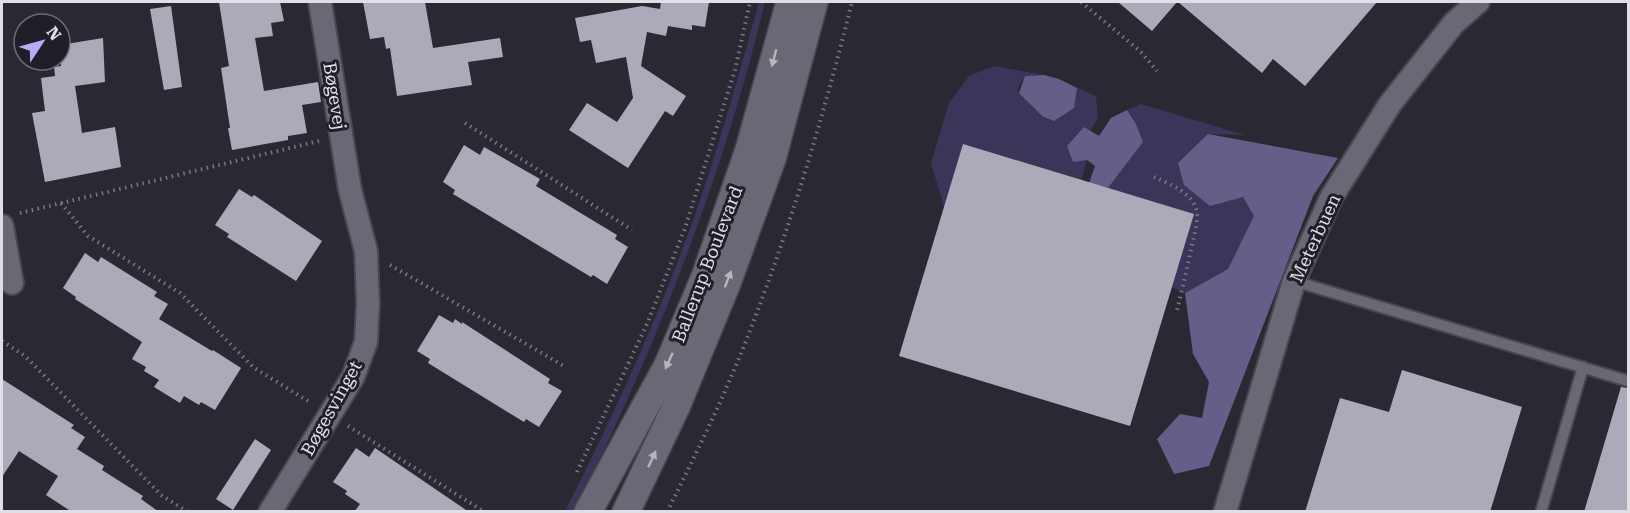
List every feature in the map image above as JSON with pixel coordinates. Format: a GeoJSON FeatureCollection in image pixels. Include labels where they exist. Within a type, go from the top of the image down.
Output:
{"type":"FeatureCollection","features":[{"type":"Feature","properties":{"kind":"street","name":"Bøgevej"},"geometry":{"type":"LineString","coordinates":[[320,2],[350,190]]}},
{"type":"Feature","properties":{"kind":"street","name":"Ballerup Boulevard"},"geometry":{"type":"LineString","coordinates":[[588,512],[668,365],[705,277],[749,150],[790,2]]}},
{"type":"Feature","properties":{"kind":"street","name":"Ballerup Boulevard"},"geometry":{"type":"LineString","coordinates":[[627,512],[676,407],[727,284],[772,159],[814,2]]}},
{"type":"Feature","properties":{"kind":"street","name":"Meterbuen"},"geometry":{"type":"LineString","coordinates":[[1225,512],[1294,281],[1331,198],[1390,104],[1454,23],[1478,2]]}},
{"type":"Feature","properties":{"kind":"street","name":"Bøgesvinget"},"geometry":{"type":"LineString","coordinates":[[270,512],[353,376],[366,342],[368,304],[366,251],[350,190]]}},
{"type":"Feature","properties":{"kind":"street"},"geometry":{"type":"LineString","coordinates":[[6,221],[12,283]]}},
{"type":"Feature","properties":{"kind":"lane"},"geometry":{"type":"LineString","coordinates":[[1294,281],[1629,381]]}},
{"type":"Feature","properties":{"kind":"lane"},"geometry":{"type":"LineString","coordinates":[[1541,512],[1583,367]]}},
{"type":"Feature","properties":{"kind":"path"},"geometry":{"type":"LineString","coordinates":[[572,482],[647,324],[685,228],[735,70],[750,2]]}},
{"type":"Feature","properties":{"kind":"path"},"geometry":{"type":"LineString","coordinates":[[667,512],[754,322],[796,202],[834,75],[852,2]]}},
{"type":"Feature","properties":{"kind":"path"},"geometry":{"type":"LineString","coordinates":[[1081,2],[1140,51],[1156,71]]}},
{"type":"Feature","properties":{"kind":"path"},"geometry":{"type":"LineString","coordinates":[[465,123],[632,230]]}},
{"type":"Feature","properties":{"kind":"path"},"geometry":{"type":"LineString","coordinates":[[6,221],[61,203],[341,136]]}},
{"type":"Feature","properties":{"kind":"path"},"geometry":{"type":"LineString","coordinates":[[1154,177],[1177,188],[1197,212],[1190,259],[1176,314]]}},
{"type":"Feature","properties":{"kind":"path"},"geometry":{"type":"LineString","coordinates":[[61,203],[88,236],[180,293],[253,367],[331,414],[483,512]]}},
{"type":"Feature","properties":{"kind":"path"},"geometry":{"type":"LineString","coordinates":[[366,251],[564,366]]}},
{"type":"Feature","properties":{"kind":"path"},"geometry":{"type":"LineString","coordinates":[[2,341],[25,356],[161,495],[188,512]]}},
{"type":"Feature","properties":{"kind":"shaded area"},"geometry":{"type":"Polygon","coordinates":[[[759,2],[765,2],[744,83],[706,203],[676,282],[640,370],[597,465],[573,511],[565,511],[636,362],[687,238],[720,137],[759,2]]]}},
{"type":"Feature","properties":{"kind":"shaded area"},"geometry":{"type":"Polygon","coordinates":[[[994,66],[1044,75],[1025,76],[1017,90],[1041,116],[1075,87],[1096,96],[1098,118],[1090,131],[1084,127],[1087,160],[1081,180],[944,207],[931,163],[949,103],[969,76],[994,66]]]}},
{"type":"Feature","properties":{"kind":"shaded area"},"geometry":{"type":"Polygon","coordinates":[[[1044,75],[1077,88],[1074,108],[1054,121],[1042,116],[1019,93],[1025,76],[1044,75]]]}},
{"type":"Feature","properties":{"kind":"shaded area"},"geometry":{"type":"Polygon","coordinates":[[[1141,104],[1245,135],[1208,134],[1255,216],[1228,269],[1185,293],[1172,287],[1108,188],[1143,142],[1127,110],[1141,104]]]}},
{"type":"Feature","properties":{"kind":"shaded area"},"geometry":{"type":"Polygon","coordinates":[[[1127,110],[1143,142],[1108,188],[1089,183],[1095,166],[1087,160],[1073,162],[1067,146],[1084,127],[1099,136],[1111,118],[1127,110]]]}},
{"type":"Feature","properties":{"kind":"shaded area"},"geometry":{"type":"Polygon","coordinates":[[[1208,134],[1338,158],[1313,196],[1209,466],[1174,474],[1157,439],[1180,414],[1202,418],[1209,382],[1193,354],[1185,293],[1228,269],[1254,216],[1243,197],[1210,206],[1184,185],[1178,163],[1208,134]]]}},
{"type":"Feature","properties":{"kind":"building"},"geometry":{"type":"Polygon","coordinates":[[[219,2],[280,2],[284,21],[271,23],[273,36],[255,38],[264,91],[318,82],[321,102],[302,105],[307,133],[288,136],[288,140],[232,150],[221,68],[229,66],[219,2]]]}},
{"type":"Feature","properties":{"kind":"building"},"geometry":{"type":"Polygon","coordinates":[[[363,2],[425,2],[433,48],[500,38],[503,57],[468,62],[472,85],[397,96],[390,48],[386,49],[384,37],[370,39],[363,2]]]}},
{"type":"Feature","properties":{"kind":"building"},"geometry":{"type":"Polygon","coordinates":[[[661,2],[709,2],[705,27],[692,25],[692,30],[668,26],[666,36],[647,32],[641,66],[686,96],[673,116],[665,111],[628,168],[569,130],[587,103],[617,122],[633,98],[626,57],[596,63],[591,40],[580,42],[575,18],[642,6],[660,9],[661,2]]]}},
{"type":"Feature","properties":{"kind":"building"},"geometry":{"type":"Polygon","coordinates":[[[1118,2],[1177,2],[1152,31],[1118,2]]]}},
{"type":"Feature","properties":{"kind":"building"},"geometry":{"type":"Polygon","coordinates":[[[1178,2],[1377,2],[1305,86],[1273,59],[1262,73],[1178,2]]]}},
{"type":"Feature","properties":{"kind":"building"},"geometry":{"type":"Polygon","coordinates":[[[171,6],[182,87],[164,90],[150,9],[171,6]]]}},
{"type":"Feature","properties":{"kind":"building"},"geometry":{"type":"Polygon","coordinates":[[[103,38],[105,82],[75,86],[82,133],[115,127],[121,167],[45,182],[32,113],[45,111],[41,78],[55,76],[55,72],[72,72],[72,43],[103,38]]]}},
{"type":"Feature","properties":{"kind":"building"},"geometry":{"type":"Polygon","coordinates":[[[963,144],[1194,214],[1130,426],[899,356],[963,144]]]}},
{"type":"Feature","properties":{"kind":"building"},"geometry":{"type":"Polygon","coordinates":[[[464,145],[480,155],[484,147],[540,179],[536,186],[617,235],[615,239],[628,247],[607,284],[593,275],[591,277],[453,194],[455,190],[443,182],[464,145]]]}},
{"type":"Feature","properties":{"kind":"building"},"geometry":{"type":"Polygon","coordinates":[[[239,189],[252,197],[254,195],[322,241],[296,281],[227,237],[229,234],[215,225],[239,189]]]}},
{"type":"Feature","properties":{"kind":"building"},"geometry":{"type":"Polygon","coordinates":[[[85,253],[98,262],[101,257],[157,292],[154,296],[168,304],[159,319],[241,368],[215,410],[201,402],[199,405],[184,396],[180,403],[154,387],[159,380],[144,371],[146,367],[132,359],[142,342],[75,299],[76,297],[63,288],[85,253]]]}},
{"type":"Feature","properties":{"kind":"building"},"geometry":{"type":"Polygon","coordinates":[[[439,315],[453,323],[455,319],[462,324],[462,322],[550,379],[548,383],[562,391],[539,427],[526,419],[524,422],[428,363],[430,359],[417,351],[439,315]]]}},
{"type":"Feature","properties":{"kind":"building"},"geometry":{"type":"Polygon","coordinates":[[[1402,370],[1522,407],[1490,512],[1305,512],[1340,398],[1389,412],[1402,370]]]}},
{"type":"Feature","properties":{"kind":"building"},"geometry":{"type":"Polygon","coordinates":[[[2,379],[74,425],[71,428],[85,437],[77,449],[104,466],[102,470],[143,496],[141,499],[159,512],[72,512],[46,495],[58,476],[19,451],[2,477],[2,379]]]}},
{"type":"Feature","properties":{"kind":"building"},"geometry":{"type":"Polygon","coordinates":[[[1621,387],[1629,388],[1629,512],[1584,512],[1621,387]]]}},
{"type":"Feature","properties":{"kind":"building"},"geometry":{"type":"Polygon","coordinates":[[[255,439],[271,450],[233,510],[216,499],[255,439]]]}},
{"type":"Feature","properties":{"kind":"building"},"geometry":{"type":"Polygon","coordinates":[[[356,448],[369,457],[375,448],[469,512],[354,512],[360,504],[345,494],[347,491],[333,482],[356,448]]]}}]}
